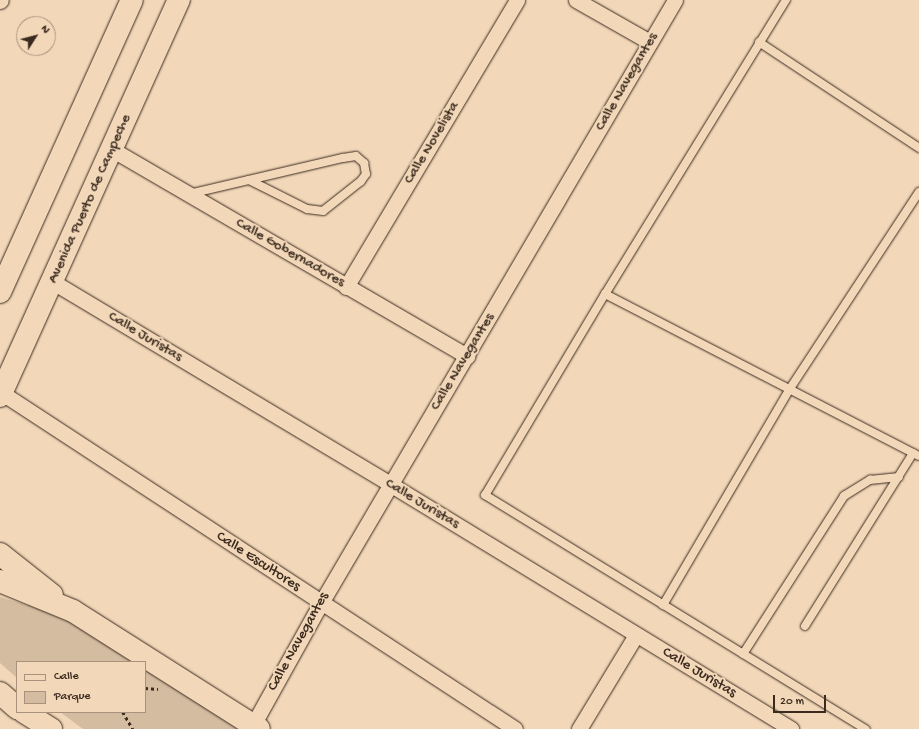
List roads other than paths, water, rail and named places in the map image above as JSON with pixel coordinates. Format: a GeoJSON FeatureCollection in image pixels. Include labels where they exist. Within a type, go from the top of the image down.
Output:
{"type":"FeatureCollection","features":[{"type":"Feature","properties":{"kind":"main road"},"geometry":{"type":"LineString","coordinates":[[0,292],[132,0]]}},
{"type":"Feature","properties":{"kind":"main road","name":"Avenida Puerto de Campeche"},"geometry":{"type":"LineString","coordinates":[[1,395],[113,150],[179,0]]}},
{"type":"Feature","properties":{"kind":"main road"},"geometry":{"type":"LineString","coordinates":[[0,554],[73,611],[256,727]]}},
{"type":"Feature","properties":{"kind":"main road"},"geometry":{"type":"LineString","coordinates":[[0,581],[73,611]]}},
{"type":"Feature","properties":{"kind":"main road"},"geometry":{"type":"LineString","coordinates":[[25,713],[51,729]]}},
{"type":"Feature","properties":{"kind":"street","name":"Calle Novelista"},"geometry":{"type":"LineString","coordinates":[[346,287],[517,0]]}},
{"type":"Feature","properties":{"kind":"street"},"geometry":{"type":"LineString","coordinates":[[576,0],[650,42]]}},
{"type":"Feature","properties":{"kind":"street","name":"Calle Navegantes"},"geometry":{"type":"LineString","coordinates":[[256,727],[320,602],[675,0]]}},
{"type":"Feature","properties":{"kind":"street","name":"Calle Gobernadores"},"geometry":{"type":"LineString","coordinates":[[113,150],[466,356]]}},
{"type":"Feature","properties":{"kind":"street","name":"Calle Juristas"},"geometry":{"type":"LineString","coordinates":[[53,282],[390,484],[791,729]]}},
{"type":"Feature","properties":{"kind":"street","name":"Calle Escultores"},"geometry":{"type":"LineString","coordinates":[[1,395],[515,729]]}},
{"type":"Feature","properties":{"kind":"street"},"geometry":{"type":"LineString","coordinates":[[579,729],[636,635]]}},
{"type":"Feature","properties":{"kind":"lane"},"geometry":{"type":"LineString","coordinates":[[786,0],[605,294],[484,495],[866,729]]}},
{"type":"Feature","properties":{"kind":"lane"},"geometry":{"type":"LineString","coordinates":[[759,42],[919,148]]}},
{"type":"Feature","properties":{"kind":"lane"},"geometry":{"type":"LineString","coordinates":[[188,194],[249,180],[356,156],[364,163],[366,174],[361,182],[323,211],[307,209],[249,180]]}},
{"type":"Feature","properties":{"kind":"lane"},"geometry":{"type":"LineString","coordinates":[[663,605],[789,390],[919,192]]}},
{"type":"Feature","properties":{"kind":"lane"},"geometry":{"type":"LineString","coordinates":[[605,294],[916,455],[899,477],[806,626]]}},
{"type":"Feature","properties":{"kind":"lane"},"geometry":{"type":"LineString","coordinates":[[743,654],[844,496],[870,480],[899,477]]}}]}
